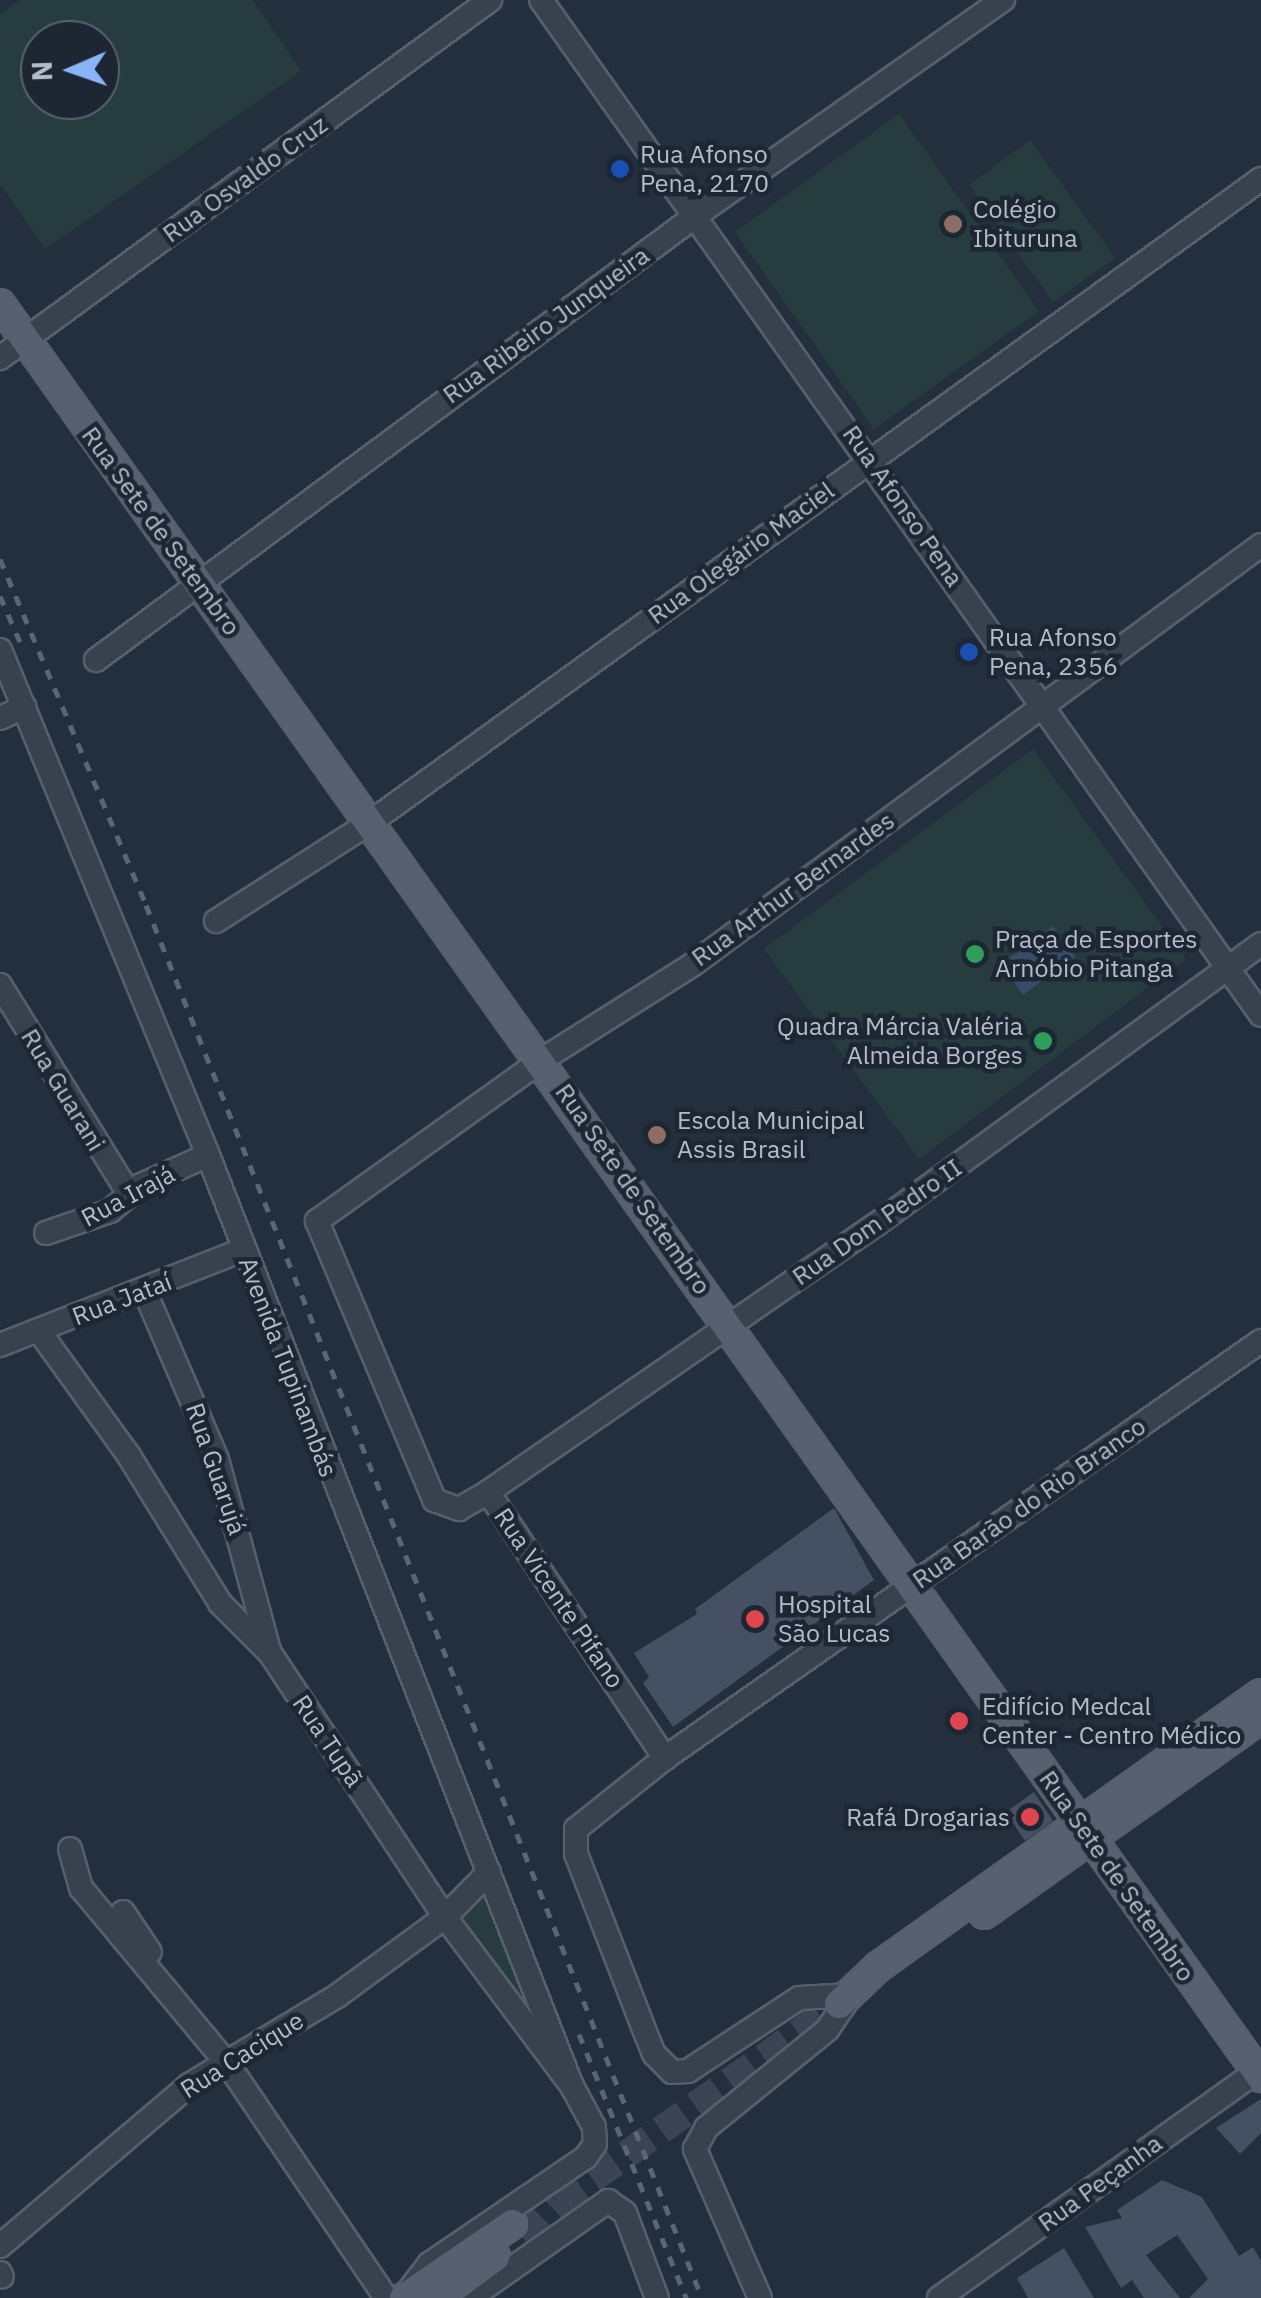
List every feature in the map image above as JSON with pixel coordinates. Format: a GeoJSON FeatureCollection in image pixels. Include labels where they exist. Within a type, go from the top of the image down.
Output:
{"type":"FeatureCollection","features":[{"type":"Feature","properties":{"kind":"main road","name":"Rua Sete de Setembro"},"geometry":{"type":"LineString","coordinates":[[0,304],[915,1584],[1083,1832],[1260,2072]]}},
{"type":"Feature","properties":{"kind":"main road"},"geometry":{"type":"LineString","coordinates":[[1083,1832],[1261,1694]]}},
{"type":"Feature","properties":{"kind":"main road"},"geometry":{"type":"LineString","coordinates":[[845,1999],[878,1967],[1261,1718]]}},
{"type":"Feature","properties":{"kind":"main road"},"geometry":{"type":"LineString","coordinates":[[399,2297],[517,2230],[440,2298]]}},
{"type":"Feature","properties":{"kind":"street","name":"Rua Osvaldo Cruz"},"geometry":{"type":"LineString","coordinates":[[0,358],[490,0]]}},
{"type":"Feature","properties":{"kind":"street","name":"Rua Afonso Pena"},"geometry":{"type":"LineString","coordinates":[[540,0],[698,214],[1261,1015]]}},
{"type":"Feature","properties":{"kind":"street","name":"Rua Ribeiro Junqueira"},"geometry":{"type":"LineString","coordinates":[[96,660],[197,581],[698,214],[1003,0]]}},
{"type":"Feature","properties":{"kind":"street","name":"Rua Olegário Maciel"},"geometry":{"type":"LineString","coordinates":[[216,921],[371,822],[1261,179]]}},
{"type":"Feature","properties":{"kind":"street","name":"Rua Arthur Bernardes"},"geometry":{"type":"LineString","coordinates":[[317,1222],[542,1060],[692,964],[1261,545]]}},
{"type":"Feature","properties":{"kind":"street","name":"Avenida Tupinambás"},"geometry":{"type":"LineString","coordinates":[[0,650],[208,1155],[572,2086]]}},
{"type":"Feature","properties":{"kind":"street"},"geometry":{"type":"LineString","coordinates":[[0,718],[25,707]]}},
{"type":"Feature","properties":{"kind":"street","name":"Rua Dom Pedro II"},"geometry":{"type":"LineString","coordinates":[[488,1492],[730,1326],[1261,944]]}},
{"type":"Feature","properties":{"kind":"street","name":"Rua Guarani"},"geometry":{"type":"LineString","coordinates":[[0,985],[129,1194]]}},
{"type":"Feature","properties":{"kind":"street","name":"Rua Irajá"},"geometry":{"type":"LineString","coordinates":[[46,1233],[110,1211],[129,1194],[208,1155]]}},
{"type":"Feature","properties":{"kind":"street","name":"Rua Vicente Pifano"},"geometry":{"type":"LineString","coordinates":[[317,1222],[434,1500],[452,1510],[488,1492],[665,1758]]}},
{"type":"Feature","properties":{"kind":"street","name":"Rua Jataí"},"geometry":{"type":"LineString","coordinates":[[0,1344],[144,1292],[243,1250]]}},
{"type":"Feature","properties":{"kind":"street","name":"Rua Guarujá"},"geometry":{"type":"LineString","coordinates":[[144,1292],[216,1459],[270,1653]]}},
{"type":"Feature","properties":{"kind":"street","name":"Rua Tupã"},"geometry":{"type":"LineString","coordinates":[[40,1331],[129,1456],[220,1603],[270,1653],[445,1917],[572,2086],[595,2132],[586,2157],[428,2264],[399,2297]]}},
{"type":"Feature","properties":{"kind":"street","name":"Rua Barão do Rio Branco"},"geometry":{"type":"LineString","coordinates":[[845,1999],[799,1998],[688,2071],[672,2072],[654,2054],[576,1854],[576,1829],[665,1758],[1261,1341]]}},
{"type":"Feature","properties":{"kind":"street"},"geometry":{"type":"LineString","coordinates":[[70,1849],[81,1888],[220,2054],[399,2297]]}},
{"type":"Feature","properties":{"kind":"street","name":"Rua Cacique"},"geometry":{"type":"LineString","coordinates":[[0,2246],[220,2054],[337,1996],[445,1917],[490,1872]]}},
{"type":"Feature","properties":{"kind":"street"},"geometry":{"type":"LineString","coordinates":[[123,1912],[206,2023],[220,2054]]}},
{"type":"Feature","properties":{"kind":"street"},"geometry":{"type":"LineString","coordinates":[[760,2298],[695,2159],[706,2128],[817,2039],[845,1999]]}},
{"type":"Feature","properties":{"kind":"street","name":"Rua Peçanha"},"geometry":{"type":"LineString","coordinates":[[939,2298],[1260,2072]]}},
{"type":"Feature","properties":{"kind":"street"},"geometry":{"type":"LineString","coordinates":[[470,2298],[608,2201],[625,2213],[656,2298]]}},
{"type":"Feature","properties":{"kind":"green space"},"geometry":{"type":"Polygon","coordinates":[[[20,0],[253,0],[301,71],[45,249],[0,184],[0,14],[20,0]]]}},
{"type":"Feature","properties":{"kind":"green space"},"geometry":{"type":"Polygon","coordinates":[[[899,114],[1039,311],[874,429],[735,232],[899,114]]]}},
{"type":"Feature","properties":{"kind":"green space"},"geometry":{"type":"Polygon","coordinates":[[[1030,140],[1115,258],[1053,302],[969,185],[1030,140]]]}},
{"type":"Feature","properties":{"kind":"green space","name":"Praça de Esportes Arnóbio Pitanga"},"geometry":{"type":"Polygon","coordinates":[[[1033,749],[1186,959],[919,1159],[764,949],[1033,749]]]}},
{"type":"Feature","properties":{"kind":"green space"},"geometry":{"type":"Polygon","coordinates":[[[491,1889],[558,2060],[453,1919],[491,1889]]]}},
{"type":"Feature","properties":{"kind":"water"},"geometry":{"type":"Polygon","coordinates":[[[1053,926],[1075,957],[1023,995],[1001,964],[1053,926]]]}},
{"type":"Feature","properties":{"kind":"building","name":"Hospital São Lucas"},"geometry":{"type":"Polygon","coordinates":[[[834,1508],[874,1580],[673,1727],[643,1683],[649,1677],[634,1653],[697,1614],[695,1609],[834,1508]]]}},
{"type":"Feature","properties":{"kind":"building","name":"Rafá Drogarias"},"geometry":{"type":"Polygon","coordinates":[[[1034,1792],[1053,1821],[1025,1841],[1006,1812],[1034,1792]]]}},
{"type":"Feature","properties":{"kind":"building"},"geometry":{"type":"Polygon","coordinates":[[[1261,2099],[1261,2133],[1240,2154],[1216,2128],[1261,2099]]]}},
{"type":"Feature","properties":{"kind":"building"},"geometry":{"type":"Polygon","coordinates":[[[1162,2180],[1202,2197],[1239,2256],[1253,2247],[1261,2261],[1261,2298],[1189,2298],[1208,2279],[1177,2235],[1146,2255],[1180,2298],[1144,2298],[1132,2280],[1121,2288],[1085,2227],[1122,2218],[1117,2210],[1162,2180]]]}},
{"type":"Feature","properties":{"kind":"building"},"geometry":{"type":"Polygon","coordinates":[[[1064,2248],[1094,2298],[1028,2298],[1017,2278],[1064,2248]]]}},
{"type":"Feature","properties":{"kind":"tunnel"},"geometry":{"type":"LineString","coordinates":[[522,2237],[558,2203],[839,2004]]}},
{"type":"Feature","properties":{"kind":"railway"},"geometry":{"type":"LineString","coordinates":[[0,559],[146,905],[702,2298]]}},
{"type":"Feature","properties":{"kind":"railway"},"geometry":{"type":"LineString","coordinates":[[0,596],[20,642]]}},
{"type":"Feature","properties":{"kind":"railway"},"geometry":{"type":"LineString","coordinates":[[579,2034],[686,2298]]}},
{"type":"Feature","properties":{"kind":"place","name":"Rua Afonso Pena, 2170"},"geometry":{"type":"Point","coordinates":[620,169]}},
{"type":"Feature","properties":{"kind":"place","name":"Colégio Ibituruna"},"geometry":{"type":"Point","coordinates":[953,224]}},
{"type":"Feature","properties":{"kind":"place","name":"Rua Afonso Pena, 2356"},"geometry":{"type":"Point","coordinates":[969,652]}},
{"type":"Feature","properties":{"kind":"place","name":"Praça de Esportes Arnóbio Pitanga"},"geometry":{"type":"Point","coordinates":[975,954]}},
{"type":"Feature","properties":{"kind":"place","name":"Quadra Márcia Valéria Almeida Borges"},"geometry":{"type":"Point","coordinates":[1043,1041]}},
{"type":"Feature","properties":{"kind":"place","name":"Escola Municipal Assis Brasil"},"geometry":{"type":"Point","coordinates":[657,1135]}},
{"type":"Feature","properties":{"kind":"place","name":"Hospital São Lucas"},"geometry":{"type":"Point","coordinates":[755,1619]}},
{"type":"Feature","properties":{"kind":"place","name":"Edifício Medcal Center - Centro Médico"},"geometry":{"type":"Point","coordinates":[959,1721]}},
{"type":"Feature","properties":{"kind":"place","name":"Rafá Drogarias"},"geometry":{"type":"Point","coordinates":[1030,1817]}}]}
